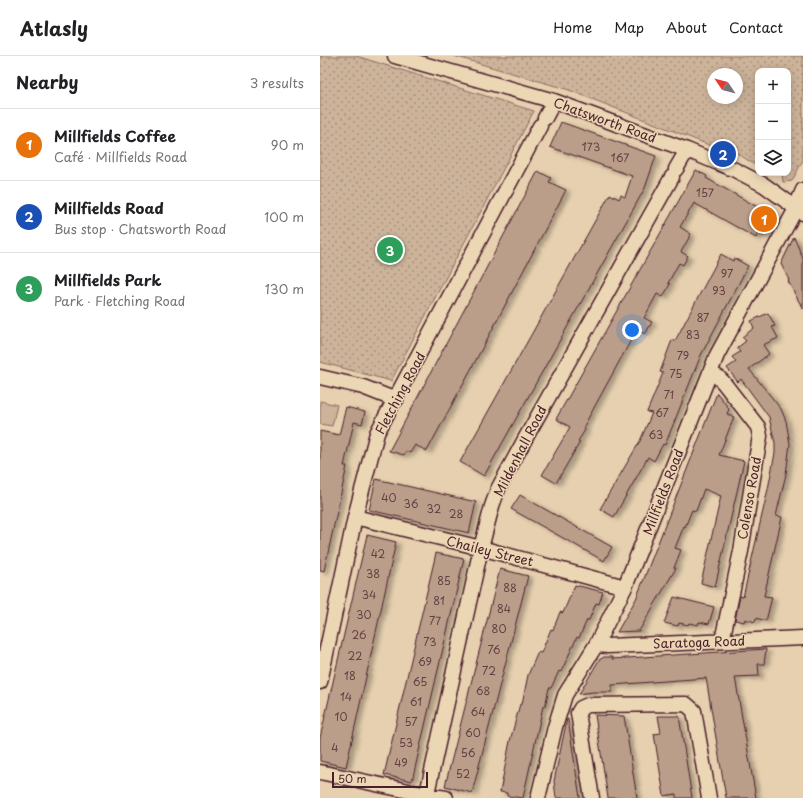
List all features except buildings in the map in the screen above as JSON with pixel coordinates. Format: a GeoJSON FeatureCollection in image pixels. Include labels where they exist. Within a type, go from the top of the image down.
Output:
{"type":"FeatureCollection","features":[{"type":"Feature","properties":{"kind":"street","name":"Chatsworth Road"},"geometry":{"type":"LineString","coordinates":[[395,56],[554,101],[687,150],[735,170],[764,185],[799,210]]}},
{"type":"Feature","properties":{"kind":"street","name":"Fletching Road"},"geometry":{"type":"LineString","coordinates":[[320,682],[354,517],[377,433],[396,400],[554,101]]}},
{"type":"Feature","properties":{"kind":"street","name":"Mildenhall Road"},"geometry":{"type":"LineString","coordinates":[[426,796],[481,548],[498,489],[687,150]]}},
{"type":"Feature","properties":{"kind":"street","name":"Millfields Road"},"geometry":{"type":"LineString","coordinates":[[538,798],[555,727],[564,698],[569,687],[596,645],[625,586],[717,355],[780,238],[799,210],[803,190]]}},
{"type":"Feature","properties":{"kind":"street","name":"Colenso Road"},"geometry":{"type":"LineString","coordinates":[[710,373],[718,377],[723,382],[758,427],[760,436],[741,551],[722,641]]}},
{"type":"Feature","properties":{"kind":"street"},"geometry":{"type":"LineString","coordinates":[[320,377],[362,387],[396,400]]}},
{"type":"Feature","properties":{"kind":"street","name":"Chailey Street"},"geometry":{"type":"LineString","coordinates":[[354,517],[481,548],[625,586]]}},
{"type":"Feature","properties":{"kind":"street","name":"Saratoga Road"},"geometry":{"type":"LineString","coordinates":[[596,645],[608,646],[803,638]]}},
{"type":"Feature","properties":{"kind":"street"},"geometry":{"type":"LineString","coordinates":[[592,798],[578,714],[581,708],[588,705],[686,704],[694,710],[709,798]]}},
{"type":"Feature","properties":{"kind":"street"},"geometry":{"type":"LineString","coordinates":[[320,772],[426,796],[446,798]]}},
{"type":"Feature","properties":{"kind":"shaded area"},"geometry":{"type":"Polygon","coordinates":[[[320,56],[356,56],[534,111],[391,381],[320,362],[320,56]]]}},
{"type":"Feature","properties":{"kind":"shaded area"},"geometry":{"type":"Polygon","coordinates":[[[454,56],[803,56],[803,160],[792,181],[783,182],[782,176],[791,176],[791,68],[755,68],[755,165],[737,153],[714,147],[569,90],[454,56]]]}},
{"type":"Feature","properties":{"kind":"shaded area"},"geometry":{"type":"Polygon","coordinates":[[[799,237],[803,248],[783,259],[782,257],[790,241],[799,237]]]}},
{"type":"Feature","properties":{"kind":"shaded area"},"geometry":{"type":"Polygon","coordinates":[[[320,401],[337,405],[332,426],[320,424],[320,401]]]}},
{"type":"Feature","properties":{"kind":"place","name":"Millfields Road"},"geometry":{"type":"Point","coordinates":[723,154]}},
{"type":"Feature","properties":{"kind":"place","name":"Millfields Coffee"},"geometry":{"type":"Point","coordinates":[764,219]}},
{"type":"Feature","properties":{"kind":"place","name":"Millfields Park"},"geometry":{"type":"Point","coordinates":[390,250]}}]}
